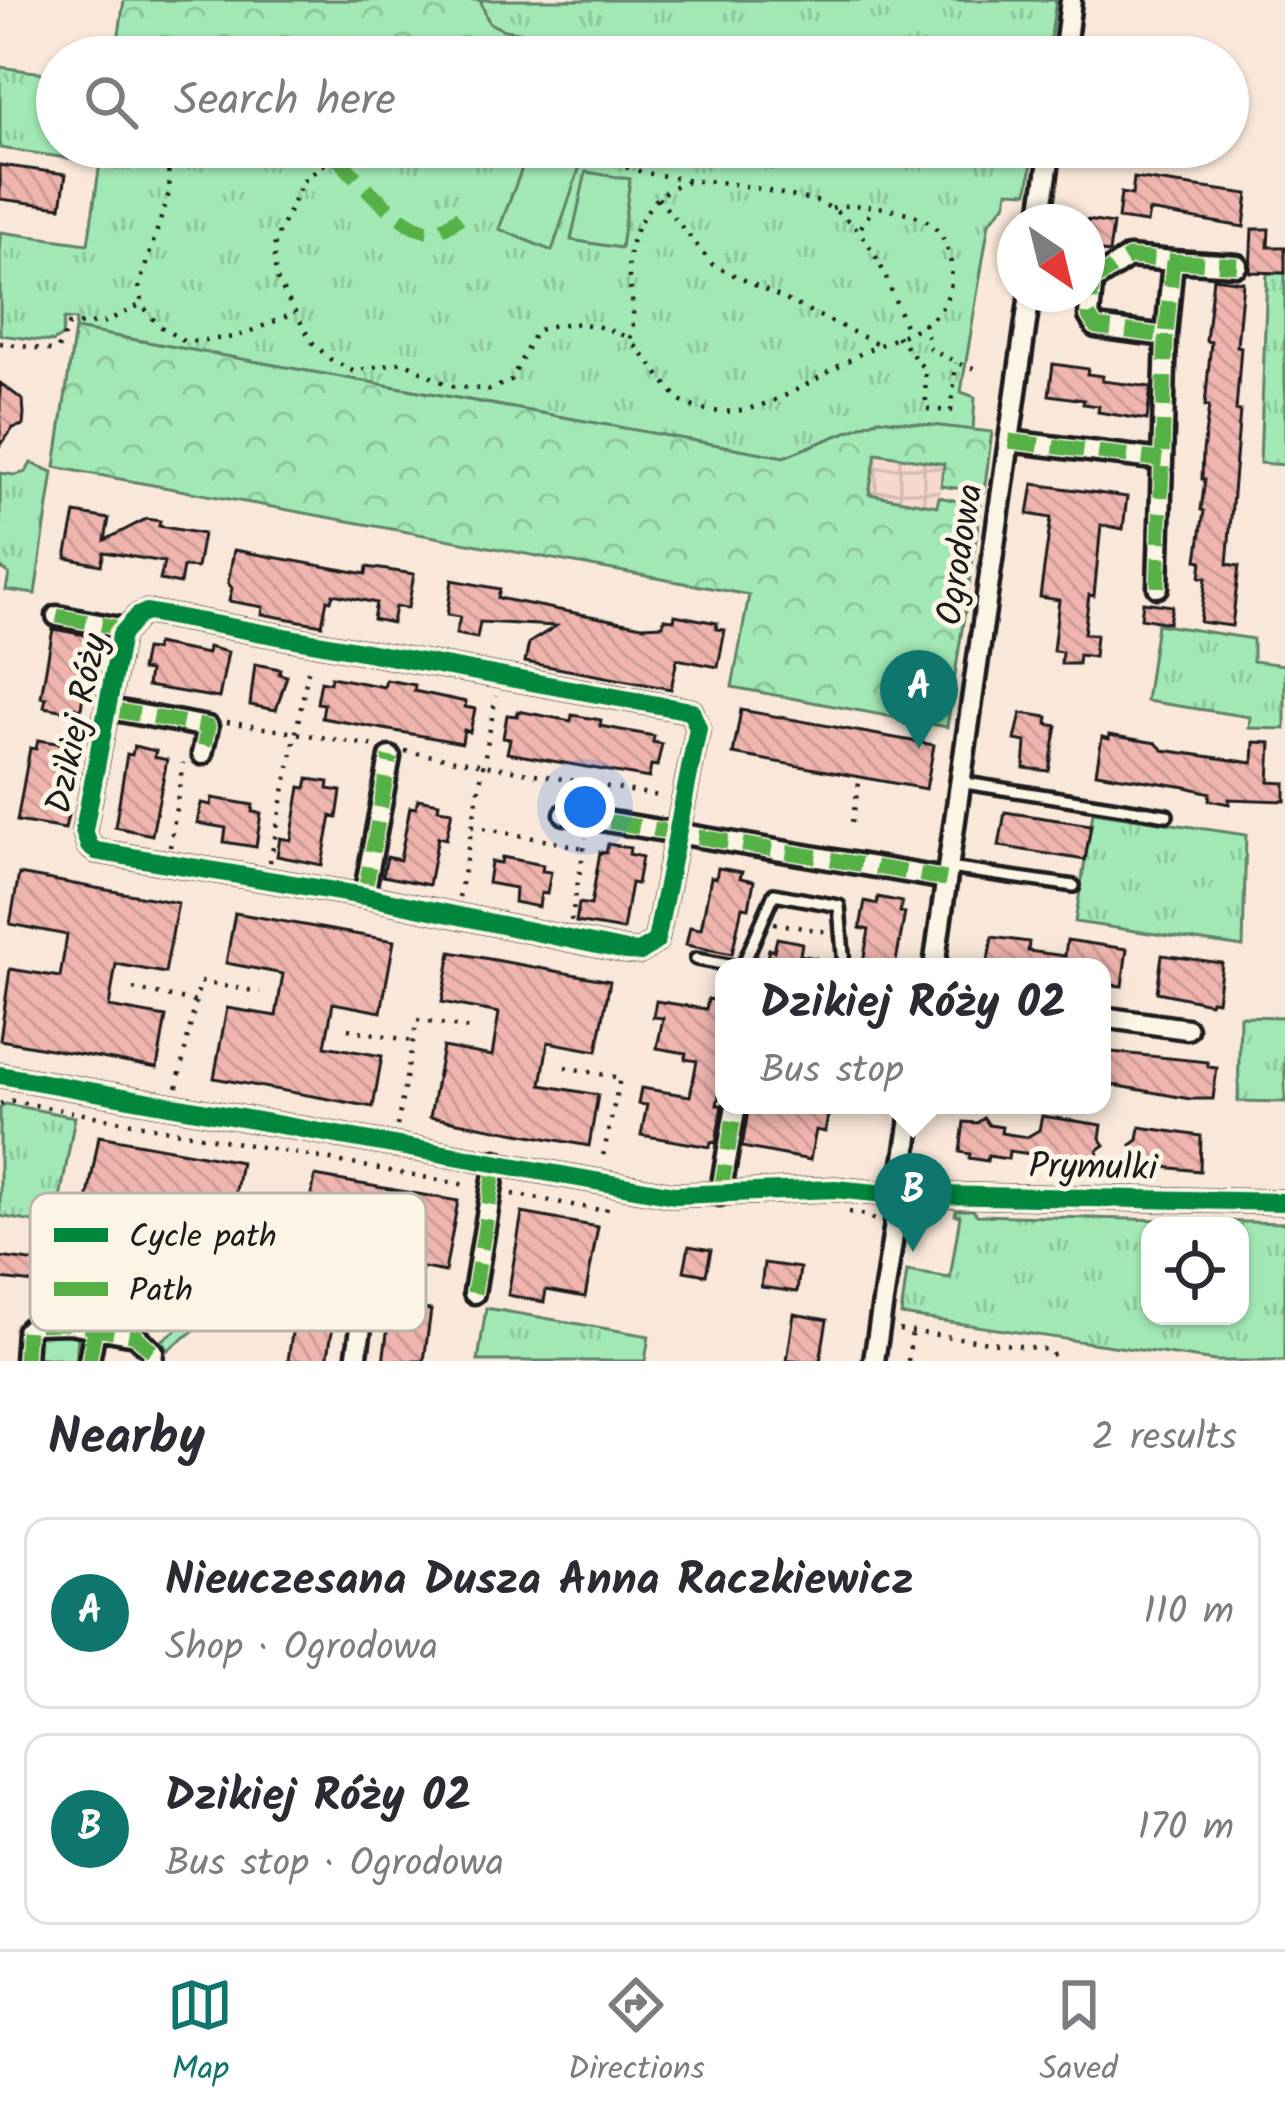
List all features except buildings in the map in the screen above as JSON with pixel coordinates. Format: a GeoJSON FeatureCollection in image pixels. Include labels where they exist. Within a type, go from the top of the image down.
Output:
{"type":"FeatureCollection","features":[{"type":"Feature","properties":{"kind":"street"},"geometry":{"type":"LineString","coordinates":[[1067,36],[1071,0]]}},
{"type":"Feature","properties":{"kind":"street"},"geometry":{"type":"LineString","coordinates":[[1043,204],[1049,168]]}},
{"type":"Feature","properties":{"kind":"street"},"geometry":{"type":"LineString","coordinates":[[1105,273],[1129,256],[1237,266]]}},
{"type":"Feature","properties":{"kind":"street"},"geometry":{"type":"LineString","coordinates":[[1158,587],[1173,261]]}},
{"type":"Feature","properties":{"kind":"street","name":"Ogrodowa"},"geometry":{"type":"LineString","coordinates":[[935,958],[1027,312]]}},
{"type":"Feature","properties":{"kind":"street"},"geometry":{"type":"LineString","coordinates":[[1089,312],[1096,328],[1166,336]]}},
{"type":"Feature","properties":{"kind":"street"},"geometry":{"type":"LineString","coordinates":[[1009,441],[1162,460]]}},
{"type":"Feature","properties":{"kind":"street","name":"Dzikiej Róży"},"geometry":{"type":"LineString","coordinates":[[147,612],[314,641],[692,711],[698,728],[660,932],[649,950],[626,951],[364,896],[103,853],[89,846],[85,838],[125,629],[147,612]]}},
{"type":"Feature","properties":{"kind":"street"},"geometry":{"type":"LineString","coordinates":[[57,616],[125,629]]}},
{"type":"Feature","properties":{"kind":"street"},"geometry":{"type":"LineString","coordinates":[[109,709],[199,725],[202,754]]}},
{"type":"Feature","properties":{"kind":"street"},"geometry":{"type":"LineString","coordinates":[[364,896],[390,757]]}},
{"type":"Feature","properties":{"kind":"street"},"geometry":{"type":"LineString","coordinates":[[565,814],[947,873]]}},
{"type":"Feature","properties":{"kind":"street"},"geometry":{"type":"LineString","coordinates":[[1111,1018],[1187,1029]]}},
{"type":"Feature","properties":{"kind":"street","name":"Prymulki"},"geometry":{"type":"LineString","coordinates":[[0,1075],[674,1195],[828,1189],[1285,1202]]}},
{"type":"Feature","properties":{"kind":"street"},"geometry":{"type":"LineString","coordinates":[[720,1195],[734,1114]]}},
{"type":"Feature","properties":{"kind":"street"},"geometry":{"type":"LineString","coordinates":[[874,1361],[912,1114]]}},
{"type":"Feature","properties":{"kind":"street"},"geometry":{"type":"LineString","coordinates":[[474,1293],[496,1161]]}},
{"type":"Feature","properties":{"kind":"street"},"geometry":{"type":"LineString","coordinates":[[25,1361],[30,1328]]}},
{"type":"Feature","properties":{"kind":"street"},"geometry":{"type":"LineString","coordinates":[[89,1361],[95,1331]]}},
{"type":"Feature","properties":{"kind":"street"},"geometry":{"type":"LineString","coordinates":[[108,1331],[134,1335],[153,1352],[152,1361]]}},
{"type":"Feature","properties":{"kind":"street"},"geometry":{"type":"LineString","coordinates":[[356,1361],[361,1331]]}},
{"type":"Feature","properties":{"kind":"lane"},"geometry":{"type":"LineString","coordinates":[[959,782],[1167,814]]}},
{"type":"Feature","properties":{"kind":"lane"},"geometry":{"type":"LineString","coordinates":[[947,873],[1074,886]]}},
{"type":"Feature","properties":{"kind":"lane"},"geometry":{"type":"LineString","coordinates":[[744,958],[774,894],[839,906],[843,958]]}},
{"type":"Feature","properties":{"kind":"lane"},"geometry":{"type":"LineString","coordinates":[[696,959],[715,962]]}},
{"type":"Feature","properties":{"kind":"path"},"geometry":{"type":"LineString","coordinates":[[168,168],[170,190],[139,286],[142,304],[158,326],[185,342],[236,337],[295,313]]}},
{"type":"Feature","properties":{"kind":"path"},"geometry":{"type":"LineString","coordinates":[[320,168],[303,181],[275,241],[274,263],[278,283],[312,342],[344,367],[363,370],[404,362],[466,391],[503,386],[511,380],[536,331],[555,323],[595,326],[630,339],[680,401],[738,411],[809,386],[934,319],[952,278],[950,254],[927,221],[874,207],[846,204],[832,208]]}},
{"type":"Feature","properties":{"kind":"path"},"geometry":{"type":"LineString","coordinates":[[629,168],[817,201],[832,208],[860,229],[878,257],[907,331]]}},
{"type":"Feature","properties":{"kind":"path"},"geometry":{"type":"LineString","coordinates":[[630,339],[636,319],[628,288],[630,250],[658,198],[696,180]]}},
{"type":"Feature","properties":{"kind":"path"},"geometry":{"type":"LineString","coordinates":[[658,198],[712,265],[878,345]]}},
{"type":"Feature","properties":{"kind":"path"},"geometry":{"type":"LineString","coordinates":[[860,229],[874,207]]}},
{"type":"Feature","properties":{"kind":"path"},"geometry":{"type":"LineString","coordinates":[[0,343],[57,351],[69,325],[103,323],[142,304]]}},
{"type":"Feature","properties":{"kind":"path"},"geometry":{"type":"LineString","coordinates":[[924,323],[930,349],[978,368]]}},
{"type":"Feature","properties":{"kind":"path"},"geometry":{"type":"LineString","coordinates":[[897,336],[925,370],[926,409],[951,411],[956,363]]}},
{"type":"Feature","properties":{"kind":"path"},"geometry":{"type":"LineString","coordinates":[[917,361],[930,349]]}},
{"type":"Feature","properties":{"kind":"path"},"geometry":{"type":"LineString","coordinates":[[266,880],[314,641]]}},
{"type":"Feature","properties":{"kind":"path"},"geometry":{"type":"LineString","coordinates":[[456,915],[500,674]]}},
{"type":"Feature","properties":{"kind":"path"},"geometry":{"type":"LineString","coordinates":[[167,864],[199,725],[220,721],[683,801]]}},
{"type":"Feature","properties":{"kind":"path"},"geometry":{"type":"LineString","coordinates":[[852,822],[860,777]]}},
{"type":"Feature","properties":{"kind":"path"},"geometry":{"type":"LineString","coordinates":[[568,938],[590,819]]}},
{"type":"Feature","properties":{"kind":"path"},"geometry":{"type":"LineString","coordinates":[[472,826],[584,848]]}},
{"type":"Feature","properties":{"kind":"path"},"geometry":{"type":"LineString","coordinates":[[763,921],[839,934]]}},
{"type":"Feature","properties":{"kind":"path"},"geometry":{"type":"LineString","coordinates":[[174,1105],[200,982],[260,992]]}},
{"type":"Feature","properties":{"kind":"path"},"geometry":{"type":"LineString","coordinates":[[133,989],[196,1001]]}},
{"type":"Feature","properties":{"kind":"path"},"geometry":{"type":"LineString","coordinates":[[393,1144],[417,1020],[476,1030]]}},
{"type":"Feature","properties":{"kind":"path"},"geometry":{"type":"LineString","coordinates":[[348,1028],[413,1041]]}},
{"type":"Feature","properties":{"kind":"path"},"geometry":{"type":"LineString","coordinates":[[565,1067],[620,1078],[602,1164],[616,1168]]}},
{"type":"Feature","properties":{"kind":"path"},"geometry":{"type":"LineString","coordinates":[[893,1330],[1050,1350],[1056,1361]]}},
{"type":"Feature","properties":{"kind":"path"},"geometry":{"type":"LineString","coordinates":[[908,1361],[912,1332]]}},
{"type":"Feature","properties":{"kind":"shaded area"},"geometry":{"type":"Polygon","coordinates":[[[875,453],[944,464],[938,506],[869,495],[875,453]]]}},
{"type":"Feature","properties":{"kind":"green space"},"geometry":{"type":"Polygon","coordinates":[[[124,0],[480,0],[489,23],[544,36],[119,36],[124,0]]]}},
{"type":"Feature","properties":{"kind":"green space"},"geometry":{"type":"Polygon","coordinates":[[[480,0],[1056,0],[1051,36],[544,36],[489,23],[480,0]]]}},
{"type":"Feature","properties":{"kind":"green space"},"geometry":{"type":"Polygon","coordinates":[[[0,67],[36,72],[36,153],[0,148],[0,67]]]}},
{"type":"Feature","properties":{"kind":"green space"},"geometry":{"type":"Polygon","coordinates":[[[99,168],[1031,168],[1028,192],[1008,191],[1006,203],[997,204],[997,214],[989,223],[961,392],[975,397],[973,430],[879,419],[784,457],[75,329],[76,320],[64,319],[62,336],[53,342],[0,335],[0,232],[88,244],[99,168]]]}},
{"type":"Feature","properties":{"kind":"green space"},"geometry":{"type":"Polygon","coordinates":[[[522,168],[579,168],[552,251],[499,229],[522,168]]]}},
{"type":"Feature","properties":{"kind":"green space"},"geometry":{"type":"Polygon","coordinates":[[[586,172],[630,179],[621,248],[571,240],[586,172]]]}},
{"type":"Feature","properties":{"kind":"green space"},"geometry":{"type":"Polygon","coordinates":[[[1267,273],[1285,273],[1285,465],[1260,463],[1267,273]]]}},
{"type":"Feature","properties":{"kind":"green space"},"geometry":{"type":"Polygon","coordinates":[[[75,329],[784,457],[879,419],[992,432],[984,492],[941,486],[944,464],[876,453],[869,494],[937,506],[939,497],[981,506],[947,727],[732,687],[749,595],[55,467],[75,329]]]}},
{"type":"Feature","properties":{"kind":"green space"},"geometry":{"type":"Polygon","coordinates":[[[31,463],[53,472],[35,594],[6,590],[9,574],[0,567],[0,473],[26,472],[31,463]]]}},
{"type":"Feature","properties":{"kind":"green space"},"geometry":{"type":"Polygon","coordinates":[[[1157,624],[1253,639],[1253,661],[1285,665],[1285,729],[1249,728],[1250,717],[1146,701],[1157,624]]]}},
{"type":"Feature","properties":{"kind":"green space"},"geometry":{"type":"Polygon","coordinates":[[[1093,812],[1246,835],[1243,947],[1075,922],[1093,812]]]}},
{"type":"Feature","properties":{"kind":"green space"},"geometry":{"type":"Polygon","coordinates":[[[1240,1016],[1285,1017],[1285,1102],[1238,1101],[1240,1016]]]}},
{"type":"Feature","properties":{"kind":"green space"},"geometry":{"type":"Polygon","coordinates":[[[5,1104],[75,1117],[61,1193],[30,1193],[30,1221],[0,1216],[0,1108],[5,1104]]]}},
{"type":"Feature","properties":{"kind":"green space"},"geometry":{"type":"Polygon","coordinates":[[[956,1210],[973,1210],[977,1215],[1141,1219],[1141,1325],[1249,1325],[1249,1222],[1285,1223],[1285,1361],[1215,1361],[901,1315],[907,1271],[950,1278],[960,1216],[955,1215],[956,1210]]]}},
{"type":"Feature","properties":{"kind":"green space"},"geometry":{"type":"Polygon","coordinates":[[[486,1308],[649,1336],[645,1361],[478,1361],[486,1308]]]}},
{"type":"Feature","properties":{"kind":"green space"},"geometry":{"type":"Polygon","coordinates":[[[53,1331],[78,1337],[76,1361],[37,1357],[36,1336],[53,1331]]]}},
{"type":"Feature","properties":{"kind":"green space"},"geometry":{"type":"Polygon","coordinates":[[[175,1331],[193,1331],[168,1350],[161,1341],[175,1331]]]}},
{"type":"Feature","properties":{"kind":"marked path"},"geometry":{"type":"LineString","coordinates":[[347,168],[414,226],[435,230],[460,217]]}},
{"type":"Feature","properties":{"kind":"marked path"},"geometry":{"type":"LineString","coordinates":[[1089,312],[1096,327],[1166,336],[1173,261],[1129,257],[1105,273]]}},
{"type":"Feature","properties":{"kind":"marked path"},"geometry":{"type":"LineString","coordinates":[[1173,261],[1237,265]]}},
{"type":"Feature","properties":{"kind":"marked path"},"geometry":{"type":"LineString","coordinates":[[1158,587],[1166,336]]}},
{"type":"Feature","properties":{"kind":"marked path"},"geometry":{"type":"LineString","coordinates":[[1009,441],[1162,460]]}},
{"type":"Feature","properties":{"kind":"marked path"},"geometry":{"type":"LineString","coordinates":[[57,616],[125,629]]}},
{"type":"Feature","properties":{"kind":"marked path"},"geometry":{"type":"LineString","coordinates":[[109,709],[208,727],[202,754]]}},
{"type":"Feature","properties":{"kind":"marked path"},"geometry":{"type":"LineString","coordinates":[[364,896],[390,757]]}},
{"type":"Feature","properties":{"kind":"marked path"},"geometry":{"type":"LineString","coordinates":[[565,814],[946,879]]}},
{"type":"Feature","properties":{"kind":"marked path"},"geometry":{"type":"LineString","coordinates":[[720,1195],[734,1114]]}},
{"type":"Feature","properties":{"kind":"marked path"},"geometry":{"type":"LineString","coordinates":[[474,1293],[496,1161]]}},
{"type":"Feature","properties":{"kind":"marked path"},"geometry":{"type":"LineString","coordinates":[[25,1361],[30,1328]]}},
{"type":"Feature","properties":{"kind":"marked path"},"geometry":{"type":"LineString","coordinates":[[89,1361],[95,1331]]}},
{"type":"Feature","properties":{"kind":"marked path"},"geometry":{"type":"LineString","coordinates":[[113,1331],[135,1335],[153,1352],[152,1361]]}},
{"type":"Feature","properties":{"kind":"cycle path"},"geometry":{"type":"LineString","coordinates":[[147,612],[691,711],[698,728],[656,941],[640,952],[626,951],[364,896],[96,851],[84,830],[121,635],[147,612]]}},
{"type":"Feature","properties":{"kind":"cycle path"},"geometry":{"type":"LineString","coordinates":[[0,1075],[674,1195],[835,1189],[1285,1202]]}},
{"type":"Feature","properties":{"kind":"place","name":"Nieuczesana Dusza Anna Raczkiewicz"},"geometry":{"type":"Point","coordinates":[919,749]}},
{"type":"Feature","properties":{"kind":"place","name":"Dzikiej Róży 02"},"geometry":{"type":"Point","coordinates":[913,1252]}}]}
